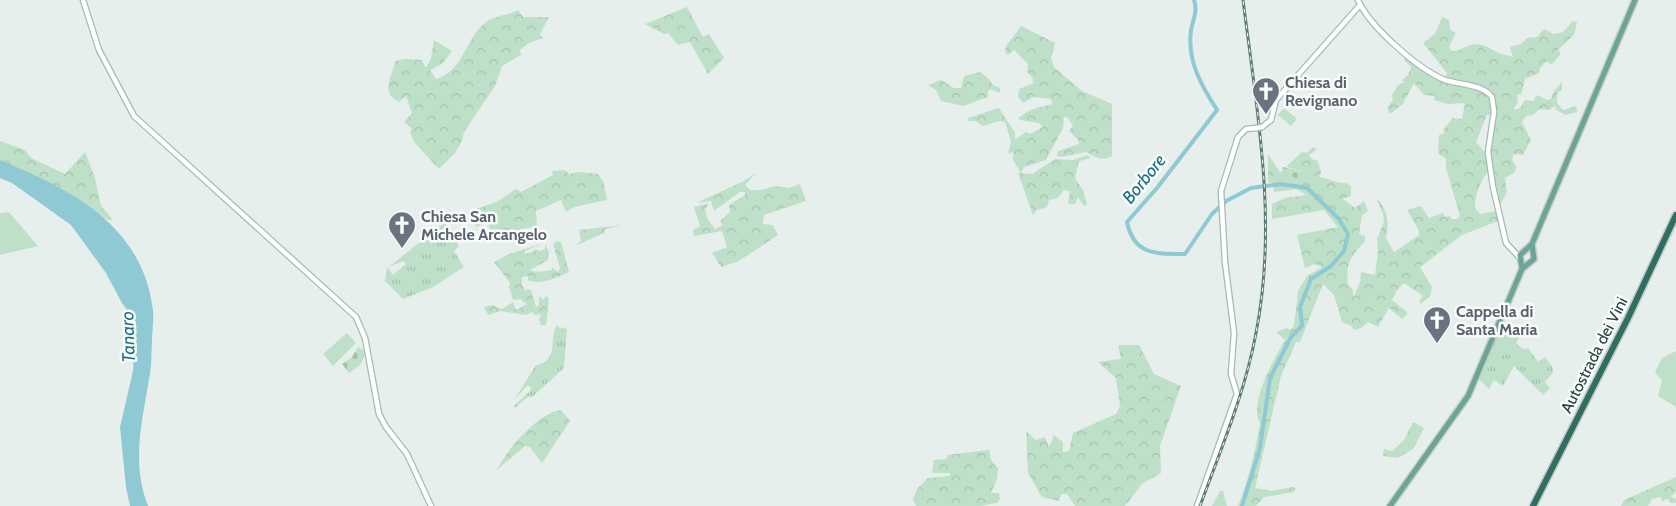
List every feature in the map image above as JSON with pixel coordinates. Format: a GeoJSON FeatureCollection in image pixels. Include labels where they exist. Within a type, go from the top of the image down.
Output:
{"type":"FeatureCollection","features":[{"type":"Feature","properties":{"kind":"highway","name":"Autostrada dei Vini"},"geometry":{"type":"LineString","coordinates":[[1618,340],[1676,216]]}},
{"type":"Feature","properties":{"kind":"highway","name":"Autostrada dei Vini"},"geometry":{"type":"LineString","coordinates":[[1535,506],[1676,222]]}},
{"type":"Feature","properties":{"kind":"main road"},"geometry":{"type":"LineString","coordinates":[[1390,506],[1468,396],[1522,269],[1525,256],[1532,244],[1635,0]]}},
{"type":"Feature","properties":{"kind":"street"},"geometry":{"type":"LineString","coordinates":[[83,0],[99,50],[132,114],[356,317],[365,338],[379,414],[386,427],[407,454],[431,506]]}},
{"type":"Feature","properties":{"kind":"street"},"geometry":{"type":"LineString","coordinates":[[1197,506],[1237,394],[1231,374],[1234,333],[1226,262],[1222,200],[1222,188],[1237,139],[1243,131],[1261,127],[1272,118],[1276,100],[1359,2],[1373,23],[1424,67],[1440,77],[1482,90],[1492,97],[1494,112],[1488,144],[1488,158],[1504,238],[1512,250],[1525,256]]}},
{"type":"Feature","properties":{"kind":"green space"},"geometry":{"type":"Polygon","coordinates":[[[687,7],[703,37],[709,34],[724,58],[708,74],[690,42],[678,45],[668,33],[664,34],[645,24],[687,7]]]}},
{"type":"Feature","properties":{"kind":"green space"},"geometry":{"type":"Polygon","coordinates":[[[518,10],[523,17],[549,17],[540,34],[543,38],[529,43],[520,50],[521,55],[502,66],[495,86],[464,132],[462,141],[455,153],[439,169],[414,142],[410,132],[412,129],[404,122],[412,113],[406,96],[399,102],[390,94],[388,89],[395,61],[405,59],[421,60],[426,68],[431,58],[434,40],[452,51],[442,64],[430,70],[436,79],[453,69],[473,37],[486,22],[518,10]]]}},
{"type":"Feature","properties":{"kind":"green space"},"geometry":{"type":"Polygon","coordinates":[[[1442,17],[1449,20],[1450,30],[1456,33],[1449,46],[1451,51],[1479,44],[1513,57],[1510,47],[1521,44],[1527,38],[1537,37],[1544,29],[1553,34],[1563,32],[1573,21],[1577,22],[1574,35],[1558,50],[1561,54],[1551,65],[1547,61],[1540,68],[1539,73],[1525,79],[1521,95],[1517,94],[1518,102],[1514,110],[1520,108],[1525,100],[1533,101],[1537,95],[1547,100],[1551,99],[1554,91],[1562,82],[1562,90],[1557,93],[1557,103],[1563,110],[1576,106],[1577,112],[1566,115],[1556,110],[1555,106],[1549,110],[1540,109],[1533,115],[1526,116],[1522,122],[1531,140],[1523,155],[1514,154],[1512,160],[1516,166],[1515,172],[1505,178],[1507,192],[1499,207],[1490,157],[1496,107],[1494,98],[1485,89],[1445,78],[1447,73],[1423,43],[1435,34],[1442,17]]]}},
{"type":"Feature","properties":{"kind":"green space"},"geometry":{"type":"Polygon","coordinates":[[[1021,26],[1055,43],[1051,58],[1054,67],[1082,91],[1112,104],[1112,156],[1102,159],[1086,152],[1061,157],[1057,156],[1058,151],[1079,144],[1079,141],[1069,131],[1073,126],[1068,118],[1064,117],[1063,128],[1046,160],[1024,167],[1021,173],[1013,160],[1013,152],[1008,154],[1011,141],[1005,122],[1000,121],[982,126],[976,121],[969,121],[968,118],[999,108],[1015,133],[1015,140],[1026,132],[1030,134],[1043,127],[1039,123],[1018,118],[1030,110],[1052,104],[1051,99],[1033,97],[1023,103],[1018,97],[1019,89],[1034,83],[1032,77],[1027,72],[1028,64],[1014,50],[1008,55],[1005,52],[1006,46],[1021,26]]]}},
{"type":"Feature","properties":{"kind":"green space"},"geometry":{"type":"Polygon","coordinates":[[[1407,55],[1444,81],[1488,95],[1492,115],[1487,115],[1476,142],[1486,154],[1488,171],[1478,188],[1475,208],[1480,214],[1496,211],[1498,221],[1462,235],[1420,267],[1432,287],[1430,296],[1421,304],[1419,301],[1423,296],[1404,283],[1397,290],[1392,300],[1408,313],[1402,319],[1389,308],[1378,327],[1368,322],[1355,330],[1342,322],[1334,295],[1323,284],[1300,342],[1296,342],[1281,376],[1255,488],[1272,491],[1293,487],[1296,489],[1294,492],[1264,497],[1256,506],[1238,506],[1254,455],[1260,423],[1257,415],[1257,404],[1260,393],[1264,381],[1285,340],[1276,332],[1287,328],[1290,330],[1294,326],[1298,291],[1307,276],[1322,267],[1314,264],[1305,268],[1297,235],[1338,227],[1324,210],[1272,219],[1272,204],[1285,198],[1307,195],[1296,189],[1274,192],[1273,183],[1268,182],[1268,154],[1280,172],[1296,177],[1305,172],[1287,167],[1288,165],[1302,152],[1307,153],[1313,147],[1317,149],[1309,155],[1312,159],[1318,161],[1321,173],[1319,177],[1339,183],[1346,183],[1351,186],[1351,196],[1343,199],[1355,208],[1364,201],[1368,211],[1362,215],[1359,234],[1365,236],[1365,241],[1350,260],[1348,270],[1348,285],[1352,288],[1354,297],[1360,282],[1361,272],[1375,275],[1378,252],[1377,239],[1384,222],[1383,213],[1377,201],[1379,200],[1386,214],[1386,238],[1394,252],[1419,235],[1419,231],[1407,210],[1421,206],[1429,218],[1443,213],[1444,217],[1450,216],[1452,219],[1457,219],[1460,216],[1446,168],[1446,159],[1438,153],[1439,135],[1444,133],[1443,130],[1453,118],[1462,119],[1465,103],[1448,104],[1434,100],[1435,96],[1424,95],[1414,83],[1403,104],[1390,114],[1387,108],[1393,100],[1392,95],[1398,85],[1404,82],[1402,80],[1408,75],[1411,67],[1404,60],[1407,55]]]}},
{"type":"Feature","properties":{"kind":"green space"},"geometry":{"type":"Polygon","coordinates":[[[980,72],[993,85],[1000,88],[1000,93],[991,89],[988,91],[988,97],[963,106],[941,101],[936,90],[928,85],[941,80],[954,88],[961,88],[964,76],[980,72]]]}},
{"type":"Feature","properties":{"kind":"green space"},"geometry":{"type":"Polygon","coordinates":[[[1284,108],[1297,119],[1291,126],[1278,115],[1284,108]]]}},
{"type":"Feature","properties":{"kind":"green space"},"geometry":{"type":"Polygon","coordinates":[[[0,141],[25,150],[31,158],[65,174],[85,152],[95,178],[101,206],[113,220],[108,220],[40,178],[0,160],[0,141]]]}},
{"type":"Feature","properties":{"kind":"green space"},"geometry":{"type":"Polygon","coordinates":[[[1087,155],[1091,158],[1079,161],[1075,178],[1083,190],[1087,204],[1084,206],[1078,197],[1075,204],[1068,204],[1070,191],[1064,190],[1058,198],[1049,200],[1047,207],[1037,210],[1033,215],[1018,173],[1032,174],[1055,159],[1073,160],[1087,155]]]}},
{"type":"Feature","properties":{"kind":"green space"},"geometry":{"type":"Polygon","coordinates":[[[1283,167],[1305,172],[1302,180],[1281,173],[1283,167]]]}},
{"type":"Feature","properties":{"kind":"green space"},"geometry":{"type":"Polygon","coordinates":[[[564,170],[569,174],[579,172],[598,174],[603,181],[607,200],[574,207],[566,212],[561,200],[536,211],[537,226],[491,236],[488,222],[476,227],[468,212],[496,202],[516,189],[521,192],[553,175],[552,171],[564,170]]]}},
{"type":"Feature","properties":{"kind":"green space"},"geometry":{"type":"Polygon","coordinates":[[[756,173],[745,185],[750,190],[761,190],[775,186],[789,188],[800,184],[806,201],[764,215],[763,224],[773,225],[778,235],[739,261],[721,267],[712,253],[727,247],[722,231],[694,236],[693,230],[700,226],[694,207],[709,203],[705,210],[707,218],[715,229],[723,225],[720,221],[730,212],[729,205],[745,195],[745,192],[740,192],[714,211],[711,201],[696,203],[742,182],[756,173]]]}},
{"type":"Feature","properties":{"kind":"green space"},"geometry":{"type":"Polygon","coordinates":[[[9,212],[38,246],[0,255],[0,213],[9,212]]]}},
{"type":"Feature","properties":{"kind":"green space"},"geometry":{"type":"Polygon","coordinates":[[[445,222],[459,246],[454,251],[464,267],[433,287],[403,299],[385,281],[387,267],[393,275],[406,264],[403,261],[389,267],[445,222]]]}},
{"type":"Feature","properties":{"kind":"green space"},"geometry":{"type":"Polygon","coordinates":[[[623,225],[605,229],[604,233],[575,246],[581,241],[579,230],[623,225]]]}},
{"type":"Feature","properties":{"kind":"green space"},"geometry":{"type":"Polygon","coordinates":[[[558,241],[561,242],[569,272],[538,282],[528,280],[528,276],[522,277],[522,285],[526,292],[526,289],[531,290],[536,307],[539,305],[539,296],[543,300],[546,296],[549,298],[546,325],[541,325],[539,320],[541,314],[535,315],[532,312],[526,315],[500,311],[488,315],[484,308],[486,306],[494,305],[502,309],[513,302],[516,310],[527,304],[522,299],[513,300],[509,287],[510,283],[494,262],[509,254],[544,243],[525,251],[525,254],[533,252],[535,249],[540,251],[545,249],[545,244],[549,252],[548,260],[530,270],[537,272],[547,271],[552,270],[552,267],[558,272],[560,268],[553,244],[558,241]]]}},
{"type":"Feature","properties":{"kind":"green space"},"geometry":{"type":"Polygon","coordinates":[[[1503,320],[1520,336],[1516,343],[1523,349],[1528,348],[1538,362],[1545,357],[1553,368],[1553,373],[1545,382],[1550,388],[1543,395],[1514,366],[1503,386],[1494,380],[1489,389],[1478,378],[1503,320]]]}},
{"type":"Feature","properties":{"kind":"green space"},"geometry":{"type":"Polygon","coordinates":[[[557,325],[561,329],[562,327],[567,329],[564,368],[532,397],[529,396],[516,407],[513,407],[531,390],[530,386],[527,386],[514,400],[536,365],[543,363],[551,354],[554,331],[557,325]]]}},
{"type":"Feature","properties":{"kind":"green space"},"geometry":{"type":"Polygon","coordinates":[[[347,333],[356,343],[333,366],[323,354],[347,333]]]}},
{"type":"Feature","properties":{"kind":"green space"},"geometry":{"type":"Polygon","coordinates":[[[1118,345],[1139,345],[1154,374],[1181,386],[1160,446],[1161,473],[1142,484],[1125,506],[1075,506],[1067,494],[1061,494],[1059,501],[1042,497],[1028,473],[1026,431],[1036,440],[1045,437],[1049,447],[1054,435],[1063,442],[1063,452],[1069,451],[1073,433],[1116,414],[1120,406],[1116,378],[1098,362],[1121,359],[1118,345]]]}},
{"type":"Feature","properties":{"kind":"green space"},"geometry":{"type":"Polygon","coordinates":[[[358,347],[366,352],[361,364],[349,373],[342,364],[352,357],[358,347]]]}},
{"type":"Feature","properties":{"kind":"green space"},"geometry":{"type":"Polygon","coordinates":[[[1676,351],[1676,407],[1658,396],[1662,381],[1655,372],[1662,358],[1676,351]]]}},
{"type":"Feature","properties":{"kind":"green space"},"geometry":{"type":"Polygon","coordinates":[[[561,410],[570,421],[542,463],[530,447],[525,446],[497,470],[508,452],[524,433],[543,417],[561,410]]]}},
{"type":"Feature","properties":{"kind":"green space"},"geometry":{"type":"Polygon","coordinates":[[[1413,422],[1424,428],[1413,449],[1398,458],[1383,456],[1384,449],[1392,451],[1404,440],[1413,422]]]}},
{"type":"Feature","properties":{"kind":"green space"},"geometry":{"type":"Polygon","coordinates":[[[989,450],[991,460],[998,469],[997,479],[991,493],[999,493],[1000,499],[997,503],[979,506],[916,506],[913,499],[917,489],[928,478],[950,476],[950,473],[932,473],[934,460],[947,459],[947,455],[989,450]]]}},
{"type":"Feature","properties":{"kind":"green space"},"geometry":{"type":"Polygon","coordinates":[[[1676,477],[1676,492],[1671,497],[1676,499],[1676,503],[1670,503],[1668,499],[1662,501],[1660,497],[1652,499],[1648,506],[1621,506],[1624,500],[1676,477]]]}},
{"type":"Feature","properties":{"kind":"green space"},"geometry":{"type":"Polygon","coordinates":[[[1220,491],[1223,491],[1227,506],[1212,506],[1220,491]]]}},
{"type":"Feature","properties":{"kind":"water"},"geometry":{"type":"Polygon","coordinates":[[[0,160],[53,184],[100,214],[119,233],[135,255],[147,281],[153,311],[151,369],[141,427],[139,458],[143,490],[148,506],[130,506],[126,487],[120,427],[133,371],[136,322],[122,303],[106,273],[71,225],[12,183],[0,178],[0,160]]]}},
{"type":"Feature","properties":{"kind":"waterway","name":"Borbore"},"geometry":{"type":"LineString","coordinates":[[1194,0],[1195,11],[1190,41],[1193,62],[1196,72],[1217,110],[1157,188],[1127,222],[1130,233],[1135,241],[1141,247],[1155,253],[1185,254],[1212,214],[1226,201],[1251,188],[1281,184],[1307,188],[1338,218],[1348,234],[1344,251],[1331,266],[1311,279],[1300,307],[1302,326],[1291,337],[1270,378],[1260,448],[1242,506]]}},
{"type":"Feature","properties":{"kind":"railway"},"geometry":{"type":"LineString","coordinates":[[1200,506],[1232,421],[1246,377],[1256,333],[1262,291],[1265,250],[1263,166],[1243,0]]}},
{"type":"Feature","properties":{"kind":"place","name":"Chiesa di Revignano"},"geometry":{"type":"Point","coordinates":[1266,115]}},
{"type":"Feature","properties":{"kind":"place","name":"Chiesa San Michele Arcangelo"},"geometry":{"type":"Point","coordinates":[402,249]}},
{"type":"Feature","properties":{"kind":"place","name":"Cappella di Santa Maria"},"geometry":{"type":"Point","coordinates":[1437,344]}},
{"type":"Feature","properties":{"kind":"water label","name":"Tanaro"},"geometry":{"type":"Point","coordinates":[128,337]}}]}
